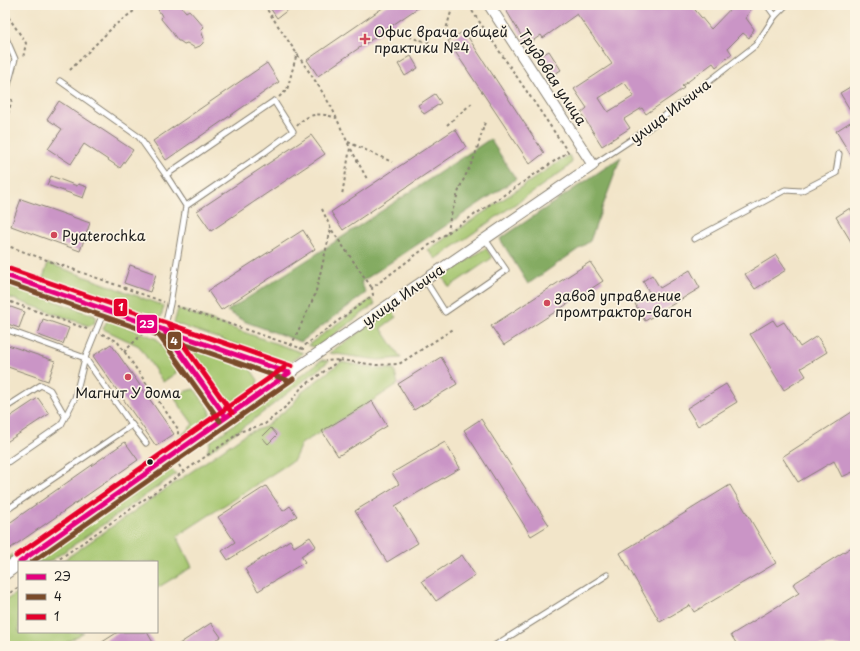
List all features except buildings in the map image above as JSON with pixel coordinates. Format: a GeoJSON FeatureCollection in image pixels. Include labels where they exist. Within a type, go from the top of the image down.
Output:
{"type":"FeatureCollection","features":[{"type":"Feature","properties":{"kind":"street","name":"Трудовая улица"},"geometry":{"type":"LineString","coordinates":[[489,5],[594,165]]}},
{"type":"Feature","properties":{"kind":"street","name":"улица Ильича"},"geometry":{"type":"LineString","coordinates":[[20,561],[289,373],[594,165]]}},
{"type":"Feature","properties":{"kind":"street"},"geometry":{"type":"LineString","coordinates":[[5,275],[289,373]]}},
{"type":"Feature","properties":{"kind":"street"},"geometry":{"type":"LineString","coordinates":[[158,328],[226,417]]}},
{"type":"Feature","properties":{"kind":"street","name":"улица Ильича"},"geometry":{"type":"LineString","coordinates":[[5,572],[18,563]]}},
{"type":"Feature","properties":{"kind":"lane"},"geometry":{"type":"LineString","coordinates":[[767,5],[775,16]]}},
{"type":"Feature","properties":{"kind":"lane","name":"улица Ильича"},"geometry":{"type":"LineString","coordinates":[[594,165],[649,128],[756,45],[775,16],[786,5]]}},
{"type":"Feature","properties":{"kind":"lane"},"geometry":{"type":"LineString","coordinates":[[5,36],[15,59],[5,96]]}},
{"type":"Feature","properties":{"kind":"lane"},"geometry":{"type":"LineString","coordinates":[[60,81],[140,137],[186,206],[170,304],[158,328]]}},
{"type":"Feature","properties":{"kind":"lane"},"geometry":{"type":"LineString","coordinates":[[166,175],[274,101],[293,131],[186,206]]}},
{"type":"Feature","properties":{"kind":"lane"},"geometry":{"type":"LineString","coordinates":[[694,239],[785,190],[801,191],[836,173],[840,154]]}},
{"type":"Feature","properties":{"kind":"lane"},"geometry":{"type":"LineString","coordinates":[[425,280],[444,312],[506,270],[485,239]]}},
{"type":"Feature","properties":{"kind":"lane"},"geometry":{"type":"LineString","coordinates":[[5,464],[61,425],[75,398],[85,358],[104,310]]}},
{"type":"Feature","properties":{"kind":"lane"},"geometry":{"type":"LineString","coordinates":[[5,329],[85,358],[146,443]]}},
{"type":"Feature","properties":{"kind":"lane"},"geometry":{"type":"LineString","coordinates":[[5,408],[41,385],[50,390],[65,416]]}},
{"type":"Feature","properties":{"kind":"lane"},"geometry":{"type":"LineString","coordinates":[[5,511],[132,425]]}},
{"type":"Feature","properties":{"kind":"lane"},"geometry":{"type":"LineString","coordinates":[[494,646],[607,575]]}},
{"type":"Feature","properties":{"kind":"path"},"geometry":{"type":"LineString","coordinates":[[70,70],[115,25],[142,5]]}},
{"type":"Feature","properties":{"kind":"path"},"geometry":{"type":"LineString","coordinates":[[264,5],[318,85],[367,179]]}},
{"type":"Feature","properties":{"kind":"path"},"geometry":{"type":"LineString","coordinates":[[445,33],[453,5]]}},
{"type":"Feature","properties":{"kind":"path"},"geometry":{"type":"LineString","coordinates":[[372,288],[425,248],[568,152],[468,5]]}},
{"type":"Feature","properties":{"kind":"path"},"geometry":{"type":"LineString","coordinates":[[399,30],[405,35],[431,42]]}},
{"type":"Feature","properties":{"kind":"path"},"geometry":{"type":"LineString","coordinates":[[274,101],[287,90],[297,53]]}},
{"type":"Feature","properties":{"kind":"path"},"geometry":{"type":"LineString","coordinates":[[447,125],[472,103]]}},
{"type":"Feature","properties":{"kind":"path"},"geometry":{"type":"LineString","coordinates":[[293,131],[298,124],[312,115],[323,114],[337,119]]}},
{"type":"Feature","properties":{"kind":"path"},"geometry":{"type":"LineString","coordinates":[[448,233],[450,218],[460,187],[475,156],[485,122]]}},
{"type":"Feature","properties":{"kind":"path"},"geometry":{"type":"LineString","coordinates":[[348,142],[392,162]]}},
{"type":"Feature","properties":{"kind":"path"},"geometry":{"type":"LineString","coordinates":[[342,195],[350,148]]}},
{"type":"Feature","properties":{"kind":"path"},"geometry":{"type":"LineString","coordinates":[[5,163],[5,170]]}},
{"type":"Feature","properties":{"kind":"path"},"geometry":{"type":"LineString","coordinates":[[300,349],[373,295],[372,288],[331,229],[322,209]]}},
{"type":"Feature","properties":{"kind":"path"},"geometry":{"type":"LineString","coordinates":[[291,346],[315,295],[331,229]]}},
{"type":"Feature","properties":{"kind":"path"},"geometry":{"type":"LineString","coordinates":[[5,245],[170,304],[291,346],[313,352],[319,361],[340,360],[376,364],[399,364],[454,328]]}},
{"type":"Feature","properties":{"kind":"path"},"geometry":{"type":"LineString","coordinates":[[5,300],[117,341],[178,429],[178,437]]}},
{"type":"Feature","properties":{"kind":"path"},"geometry":{"type":"LineString","coordinates":[[124,352],[158,328]]}},
{"type":"Feature","properties":{"kind":"path"},"geometry":{"type":"LineString","coordinates":[[56,561],[242,432],[265,424],[290,404],[301,388],[340,360]]}},
{"type":"Feature","properties":{"kind":"path"},"geometry":{"type":"LineString","coordinates":[[5,596],[18,588]]}},
{"type":"Feature","properties":{"kind":"green space"},"geometry":{"type":"Polygon","coordinates":[[[490,139],[516,179],[361,282],[366,293],[301,342],[246,322],[227,311],[315,255],[490,139]]]}},
{"type":"Feature","properties":{"kind":"green space"},"geometry":{"type":"Polygon","coordinates":[[[569,155],[572,162],[567,168],[436,259],[428,250],[569,155]]]}},
{"type":"Feature","properties":{"kind":"green space"},"geometry":{"type":"Polygon","coordinates":[[[621,157],[590,241],[528,284],[500,239],[621,157]]]}},
{"type":"Feature","properties":{"kind":"green space"},"geometry":{"type":"Polygon","coordinates":[[[486,248],[492,258],[449,287],[443,277],[486,248]]]}},
{"type":"Feature","properties":{"kind":"green space"},"geometry":{"type":"Polygon","coordinates":[[[48,263],[164,306],[161,317],[158,320],[43,278],[48,263]]]}},
{"type":"Feature","properties":{"kind":"green space"},"geometry":{"type":"Polygon","coordinates":[[[5,283],[96,316],[94,324],[89,326],[5,296],[5,283]]]}},
{"type":"Feature","properties":{"kind":"green space"},"geometry":{"type":"Polygon","coordinates":[[[371,299],[375,304],[316,348],[308,345],[371,299]]]}},
{"type":"Feature","properties":{"kind":"green space"},"geometry":{"type":"Polygon","coordinates":[[[178,309],[303,353],[289,363],[174,323],[178,309]]]}},
{"type":"Feature","properties":{"kind":"green space"},"geometry":{"type":"Polygon","coordinates":[[[392,310],[396,317],[381,328],[401,358],[378,360],[329,353],[392,310]]]}},
{"type":"Feature","properties":{"kind":"green space"},"geometry":{"type":"Polygon","coordinates":[[[108,319],[157,339],[176,364],[176,373],[163,382],[139,346],[103,329],[108,319]]]}},
{"type":"Feature","properties":{"kind":"green space"},"geometry":{"type":"Polygon","coordinates":[[[185,347],[249,367],[258,380],[256,389],[234,405],[225,403],[187,352],[185,347]]]}},
{"type":"Feature","properties":{"kind":"green space"},"geometry":{"type":"Polygon","coordinates":[[[322,360],[329,361],[257,417],[207,453],[210,442],[322,360]]]}},
{"type":"Feature","properties":{"kind":"green space"},"geometry":{"type":"Polygon","coordinates":[[[341,362],[379,369],[394,369],[398,384],[301,444],[294,460],[177,536],[192,567],[158,587],[158,561],[62,561],[247,433],[265,427],[293,404],[301,393],[341,362]]]}},
{"type":"Feature","properties":{"kind":"green space"},"geometry":{"type":"Polygon","coordinates":[[[194,389],[210,410],[210,424],[171,451],[168,446],[193,424],[175,399],[186,391],[194,389]]]}},
{"type":"Feature","properties":{"kind":"green space"},"geometry":{"type":"Polygon","coordinates":[[[144,462],[145,465],[5,563],[5,560],[144,462]]]}},
{"type":"Feature","properties":{"kind":"green space"},"geometry":{"type":"Polygon","coordinates":[[[171,468],[176,474],[50,561],[35,561],[171,468]]]}},
{"type":"Feature","properties":{"kind":"green space"},"geometry":{"type":"Polygon","coordinates":[[[18,592],[18,633],[82,633],[61,646],[5,646],[5,601],[18,592]]]}},
{"type":"Feature","properties":{"kind":"transit line","name":"1"},"geometry":{"type":"LineString","coordinates":[[7,268],[291,366]]}},
{"type":"Feature","properties":{"kind":"transit line","name":"2Э"},"geometry":{"type":"LineString","coordinates":[[5,275],[289,373]]}},
{"type":"Feature","properties":{"kind":"transit line","name":"4"},"geometry":{"type":"LineString","coordinates":[[5,282],[287,380]]}},
{"type":"Feature","properties":{"kind":"transit line","name":"1"},"geometry":{"type":"LineString","coordinates":[[170,326],[232,413]]}},
{"type":"Feature","properties":{"kind":"transit line","name":"2Э"},"geometry":{"type":"LineString","coordinates":[[164,330],[226,417]]}},
{"type":"Feature","properties":{"kind":"transit line","name":"4"},"geometry":{"type":"LineString","coordinates":[[158,334],[220,421]]}},
{"type":"Feature","properties":{"kind":"transit line","name":"1"},"geometry":{"type":"LineString","coordinates":[[16,556],[285,367]]}},
{"type":"Feature","properties":{"kind":"transit line","name":"2Э"},"geometry":{"type":"LineString","coordinates":[[21,561],[289,373]]}},
{"type":"Feature","properties":{"kind":"transit line","name":"4"},"geometry":{"type":"LineString","coordinates":[[33,561],[293,379]]}},
{"type":"Feature","properties":{"kind":"place","name":"Офис врача общей практики №4"},"geometry":{"type":"Point","coordinates":[365,39]}},
{"type":"Feature","properties":{"kind":"place","name":"Pyaterochka"},"geometry":{"type":"Point","coordinates":[54,235]}},
{"type":"Feature","properties":{"kind":"place","name":"завод управление промтрактор-вагон"},"geometry":{"type":"Point","coordinates":[547,303]}},
{"type":"Feature","properties":{"kind":"place","name":"Магнит У дома"},"geometry":{"type":"Point","coordinates":[128,377]}}]}
